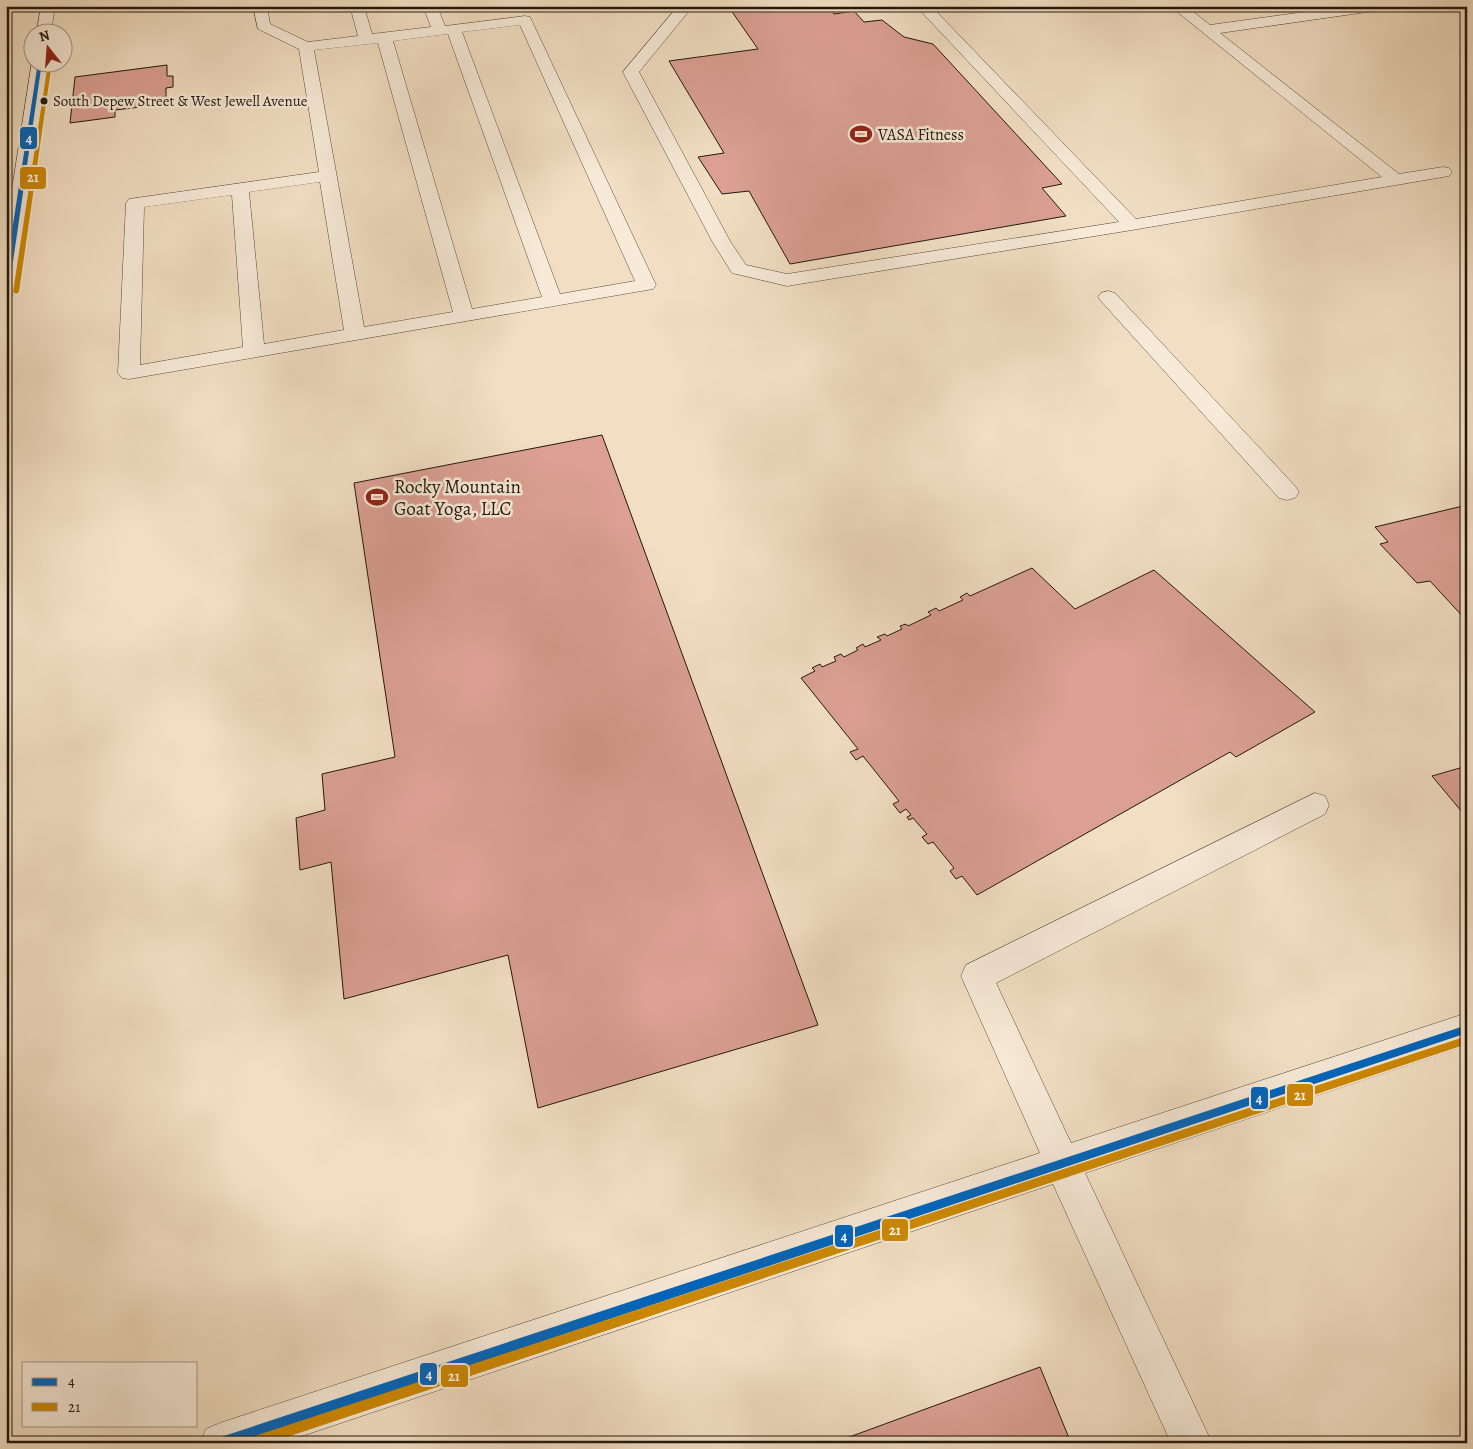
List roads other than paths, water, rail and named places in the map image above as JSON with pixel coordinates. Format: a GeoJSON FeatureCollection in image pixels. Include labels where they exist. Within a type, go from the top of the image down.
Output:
{"type":"FeatureCollection","features":[{"type":"Feature","properties":{"kind":"street"},"geometry":{"type":"LineString","coordinates":[[46,22],[48,6]]}},
{"type":"Feature","properties":{"kind":"street"},"geometry":{"type":"LineString","coordinates":[[260,6],[263,26],[306,47],[525,20],[646,285],[129,373],[135,203],[328,176]]}},
{"type":"Feature","properties":{"kind":"street"},"geometry":{"type":"LineString","coordinates":[[357,6],[366,40]]}},
{"type":"Feature","properties":{"kind":"street"},"geometry":{"type":"LineString","coordinates":[[430,6],[446,30],[553,301]]}},
{"type":"Feature","properties":{"kind":"street"},"geometry":{"type":"LineString","coordinates":[[686,6],[631,72],[721,241],[738,269],[788,280],[1132,225],[1443,172]]}},
{"type":"Feature","properties":{"kind":"street"},"geometry":{"type":"LineString","coordinates":[[923,6],[1132,225]]}},
{"type":"Feature","properties":{"kind":"street"},"geometry":{"type":"LineString","coordinates":[[1177,6],[1396,180]]}},
{"type":"Feature","properties":{"kind":"street"},"geometry":{"type":"LineString","coordinates":[[1207,30],[1381,6]]}},
{"type":"Feature","properties":{"kind":"street"},"geometry":{"type":"LineString","coordinates":[[384,37],[464,316]]}},
{"type":"Feature","properties":{"kind":"street"},"geometry":{"type":"LineString","coordinates":[[306,47],[355,335]]}},
{"type":"Feature","properties":{"kind":"street"},"geometry":{"type":"LineString","coordinates":[[6,291],[39,72]]}},
{"type":"Feature","properties":{"kind":"street"},"geometry":{"type":"LineString","coordinates":[[6,167],[25,164]]}},
{"type":"Feature","properties":{"kind":"street"},"geometry":{"type":"LineString","coordinates":[[240,188],[254,352]]}},
{"type":"Feature","properties":{"kind":"street"},"geometry":{"type":"LineString","coordinates":[[1108,297],[1287,492]]}},
{"type":"Feature","properties":{"kind":"street"},"geometry":{"type":"LineString","coordinates":[[1192,1443],[977,976],[1315,804]]}},
{"type":"Feature","properties":{"kind":"street"},"geometry":{"type":"LineString","coordinates":[[220,1443],[1467,1029]]}},
{"type":"Feature","properties":{"kind":"place","name":"South Depew Street & West Jewell Avenue"},"geometry":{"type":"Point","coordinates":[44,101]}},
{"type":"Feature","properties":{"kind":"place","name":"VASA Fitness"},"geometry":{"type":"Point","coordinates":[861,134]}},
{"type":"Feature","properties":{"kind":"place","name":"Rocky Mountain Goat Yoga, LLC"},"geometry":{"type":"Point","coordinates":[377,497]}}]}
